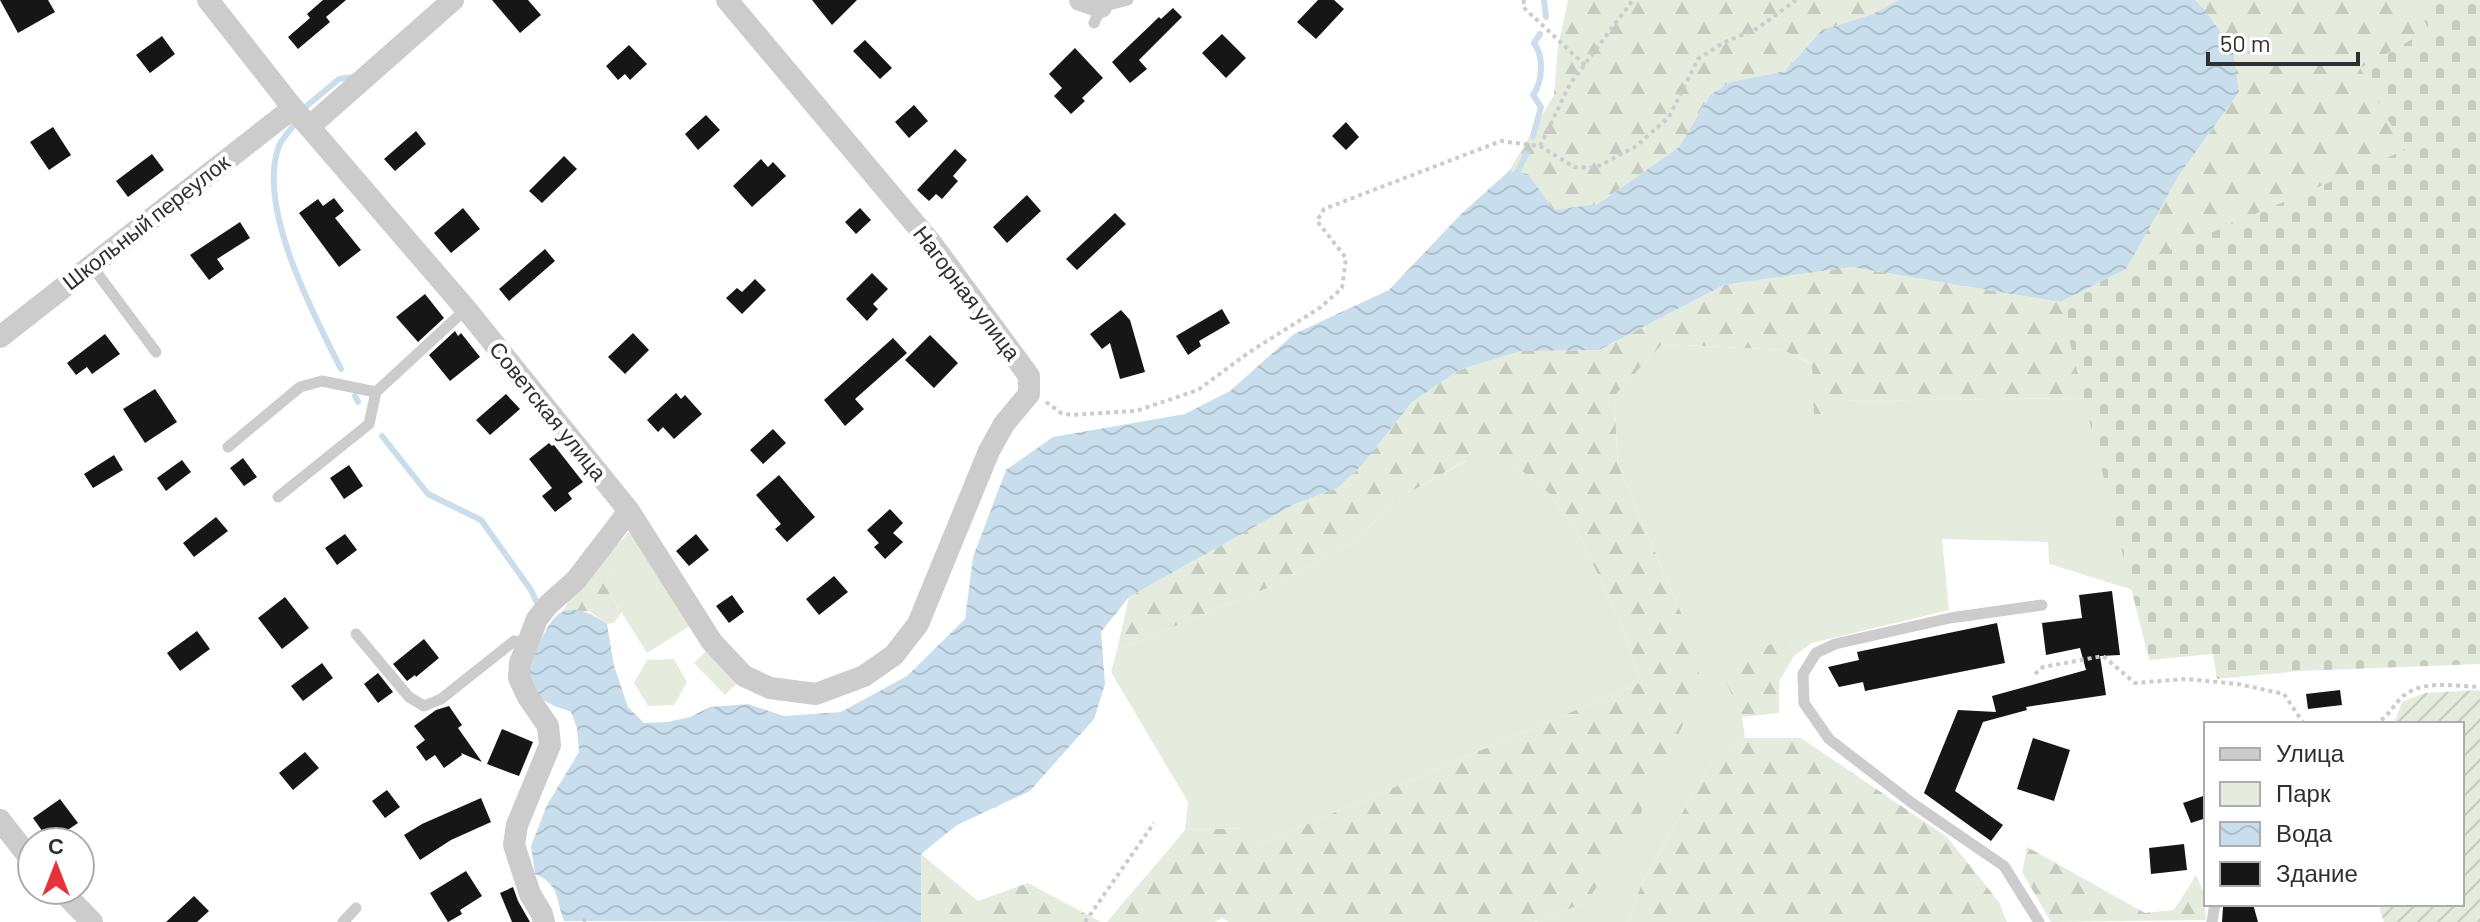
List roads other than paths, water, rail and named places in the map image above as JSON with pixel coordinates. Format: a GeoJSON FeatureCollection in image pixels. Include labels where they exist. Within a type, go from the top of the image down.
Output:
{"type":"FeatureCollection","features":[{"type":"Feature","properties":{"kind":"street","name":"Советская улица"},"geometry":{"type":"LineString","coordinates":[[208,0],[237,26],[293,108],[466,309],[629,511],[712,642],[744,676],[770,688],[816,694],[864,676],[894,655],[918,624]]}},
{"type":"Feature","properties":{"kind":"street"},"geometry":{"type":"LineString","coordinates":[[309,127],[453,0]]}},
{"type":"Feature","properties":{"kind":"street","name":"Нагорная улица"},"geometry":{"type":"LineString","coordinates":[[727,0],[932,244],[1029,376],[1029,394],[1004,424],[989,451],[918,624]]}},
{"type":"Feature","properties":{"kind":"street","name":"Школьный переулок"},"geometry":{"type":"LineString","coordinates":[[0,337],[293,108]]}},
{"type":"Feature","properties":{"kind":"street"},"geometry":{"type":"LineString","coordinates":[[544,922],[530,894],[514,845],[517,825],[550,745],[548,726],[519,678],[526,642],[542,612],[576,580],[629,511]]}},
{"type":"Feature","properties":{"kind":"street"},"geometry":{"type":"LineString","coordinates":[[0,820],[16,840]]}},
{"type":"Feature","properties":{"kind":"street"},"geometry":{"type":"LineString","coordinates":[[76,906],[92,922]]}},
{"type":"Feature","properties":{"kind":"lane"},"geometry":{"type":"LineString","coordinates":[[1092,10],[1128,0]]}},
{"type":"Feature","properties":{"kind":"lane"},"geometry":{"type":"LineString","coordinates":[[91,265],[156,352]]}},
{"type":"Feature","properties":{"kind":"lane"},"geometry":{"type":"LineString","coordinates":[[278,497],[369,424],[376,392],[466,309]]}},
{"type":"Feature","properties":{"kind":"lane"},"geometry":{"type":"LineString","coordinates":[[228,447],[300,387],[322,381],[376,392]]}},
{"type":"Feature","properties":{"kind":"lane"},"geometry":{"type":"LineString","coordinates":[[2039,922],[2004,866],[1912,803],[1829,739],[1804,703],[1803,674],[1816,653],[1835,644],[1950,618],[2042,605]]}},
{"type":"Feature","properties":{"kind":"lane"},"geometry":{"type":"LineString","coordinates":[[356,634],[409,697],[424,706],[441,699],[514,641],[526,642]]}},
{"type":"Feature","properties":{"kind":"lane"},"geometry":{"type":"LineString","coordinates":[[343,922],[356,908]]}},
{"type":"Feature","properties":{"kind":"water"},"geometry":{"type":"Polygon","coordinates":[[[1899,0],[2195,0],[2233,50],[2239,92],[2179,175],[2126,269],[2060,302],[1851,267],[1724,285],[1599,350],[1521,351],[1459,370],[1412,402],[1363,464],[1339,487],[1295,504],[1129,597],[1101,632],[1105,684],[1094,719],[1030,791],[957,825],[921,854],[921,922],[564,921],[553,888],[535,874],[531,846],[547,805],[579,752],[577,728],[571,712],[539,697],[530,675],[542,639],[551,622],[562,612],[580,610],[607,624],[614,666],[628,707],[644,723],[690,717],[710,707],[748,704],[784,716],[841,712],[907,676],[965,619],[973,557],[1006,470],[1053,437],[1185,414],[1230,391],[1294,334],[1389,290],[1461,214],[1509,171],[1528,174],[1554,210],[1598,204],[1679,147],[1710,95],[1730,82],[1785,71],[1822,30],[1873,14],[1899,0]]]}},
{"type":"Feature","properties":{"kind":"waterway"},"geometry":{"type":"LineString","coordinates":[[1544,0],[1546,17]]}},
{"type":"Feature","properties":{"kind":"waterway"},"geometry":{"type":"LineString","coordinates":[[1533,136],[1541,107],[1533,95],[1541,62],[1534,43],[1540,34]]}},
{"type":"Feature","properties":{"kind":"waterway"},"geometry":{"type":"LineString","coordinates":[[303,109],[339,79],[353,77]]}},
{"type":"Feature","properties":{"kind":"waterway"},"geometry":{"type":"LineString","coordinates":[[293,126],[279,146],[274,171],[275,199],[281,229],[303,291],[341,369]]}},
{"type":"Feature","properties":{"kind":"waterway"},"geometry":{"type":"LineString","coordinates":[[1517,173],[1526,154]]}},
{"type":"Feature","properties":{"kind":"waterway"},"geometry":{"type":"LineString","coordinates":[[355,396],[358,402]]}},
{"type":"Feature","properties":{"kind":"waterway"},"geometry":{"type":"LineString","coordinates":[[382,436],[428,494],[481,520],[536,601]]}}]}
